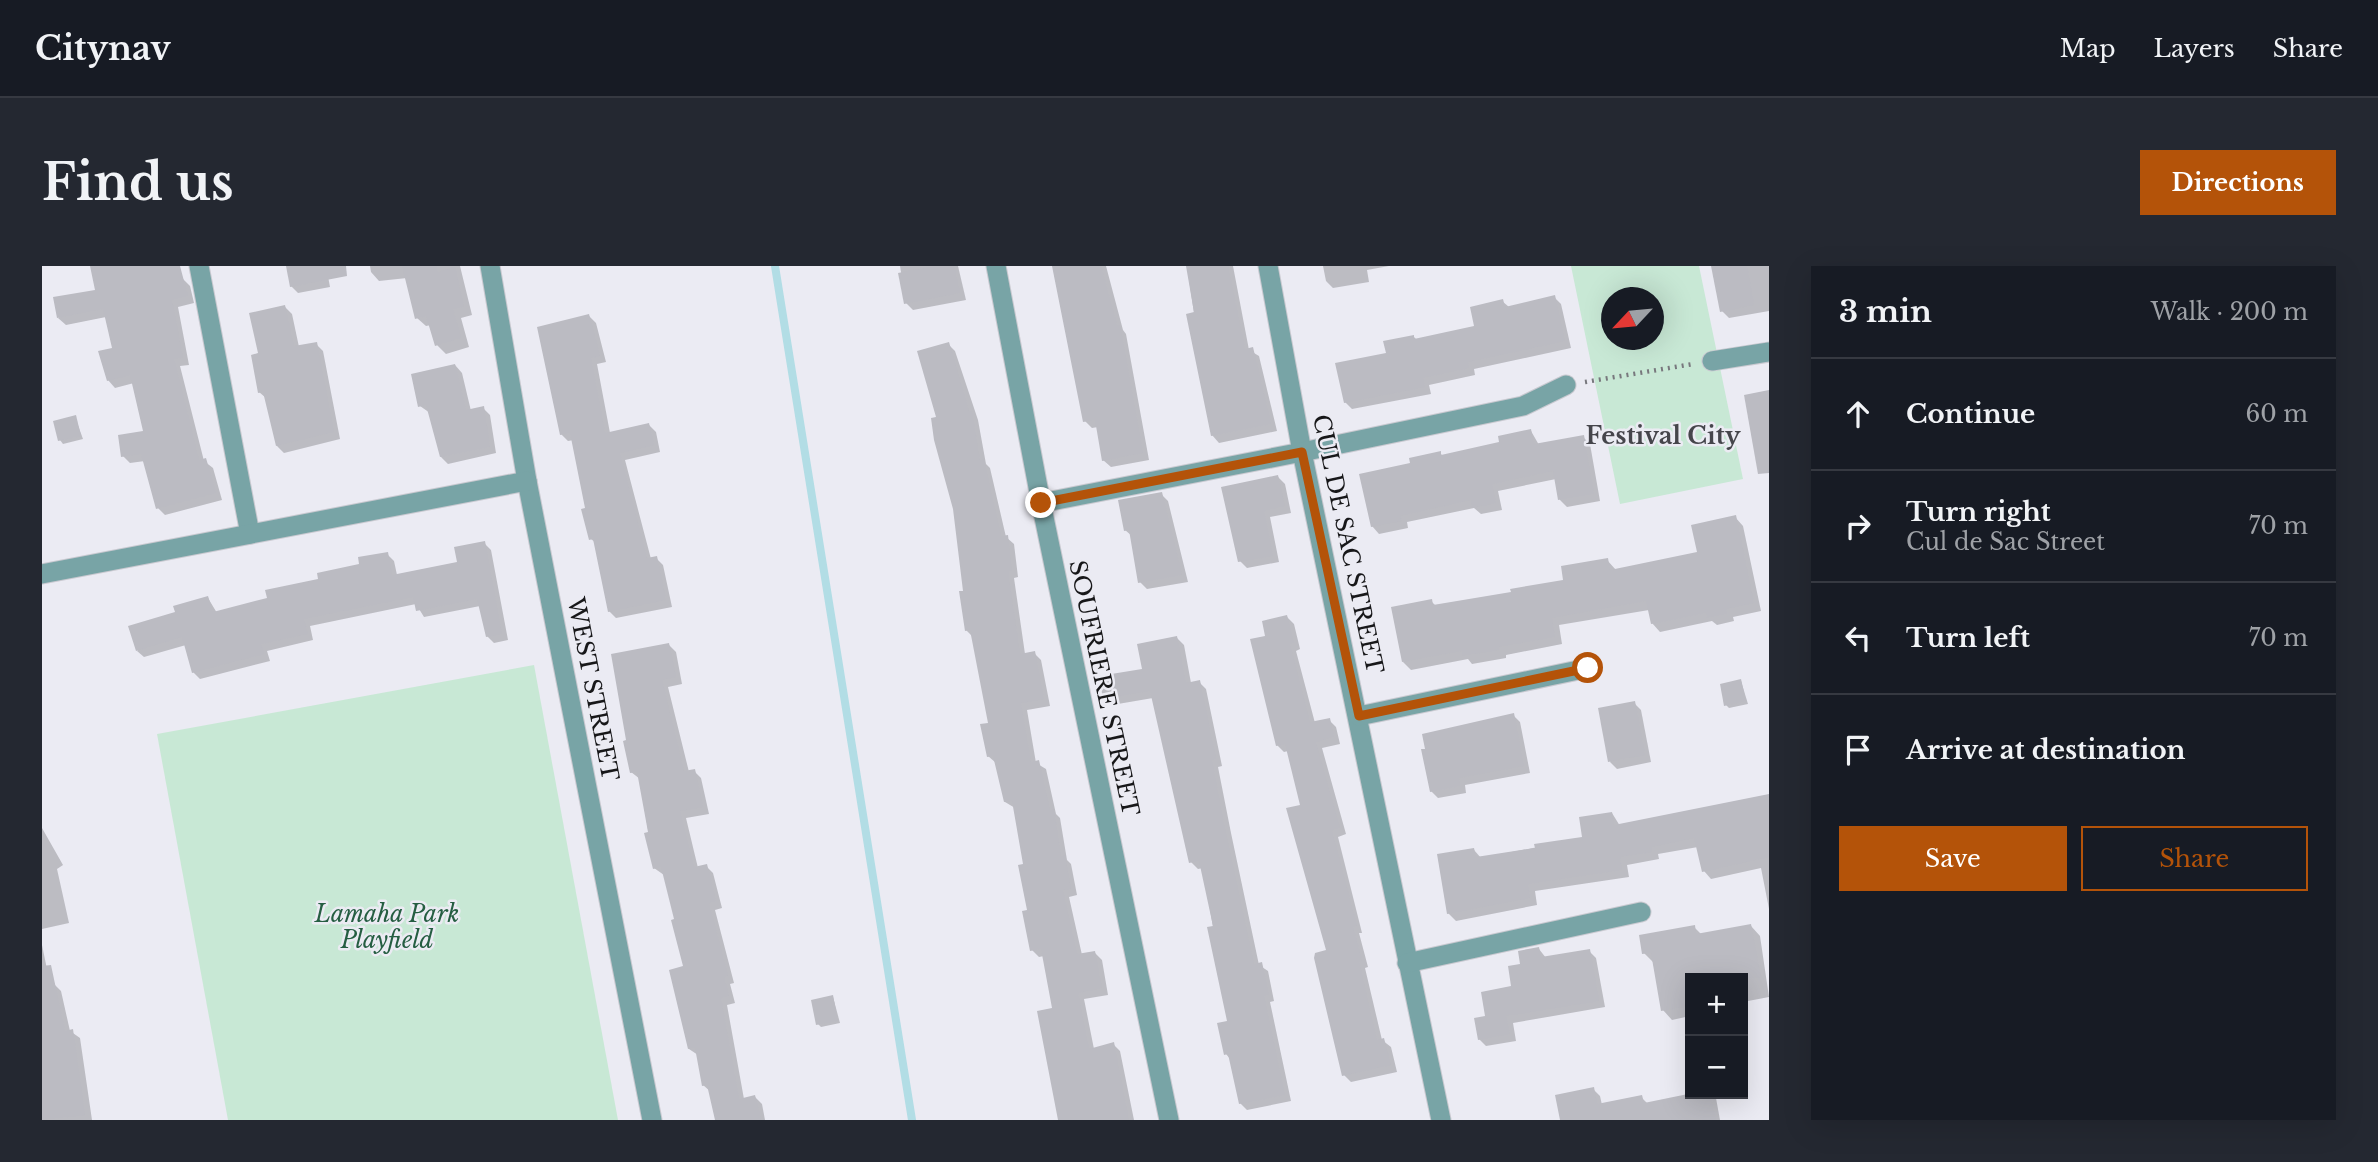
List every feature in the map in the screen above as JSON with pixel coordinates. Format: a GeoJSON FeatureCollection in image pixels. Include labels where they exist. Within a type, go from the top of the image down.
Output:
{"type":"FeatureCollection","features":[{"type":"Feature","properties":{"kind":"street"},"geometry":{"type":"LineString","coordinates":[[199,266],[250,534]]}},
{"type":"Feature","properties":{"kind":"street","name":"WEST STREET"},"geometry":{"type":"LineString","coordinates":[[490,266],[527,481],[652,1120]]}},
{"type":"Feature","properties":{"kind":"street","name":"SOUFRIERE STREET"},"geometry":{"type":"LineString","coordinates":[[996,266],[1041,503],[1169,1120]]}},
{"type":"Feature","properties":{"kind":"street","name":"CUL DE SAC STREET"},"geometry":{"type":"LineString","coordinates":[[1268,266],[1302,452],[1441,1120]]}},
{"type":"Feature","properties":{"kind":"street"},"geometry":{"type":"LineString","coordinates":[[1712,361],[1769,352]]}},
{"type":"Feature","properties":{"kind":"street"},"geometry":{"type":"LineString","coordinates":[[1041,503],[1523,407],[1566,385]]}},
{"type":"Feature","properties":{"kind":"street"},"geometry":{"type":"LineString","coordinates":[[43,570],[527,481]]}},
{"type":"Feature","properties":{"kind":"street"},"geometry":{"type":"LineString","coordinates":[[1359,716],[1588,668]]}},
{"type":"Feature","properties":{"kind":"street"},"geometry":{"type":"LineString","coordinates":[[1407,963],[1641,912]]}},
{"type":"Feature","properties":{"kind":"path"},"geometry":{"type":"LineString","coordinates":[[1566,385],[1712,361]]}},
{"type":"Feature","properties":{"kind":"green space"},"geometry":{"type":"Polygon","coordinates":[[[1571,266],[1699,266],[1743,479],[1620,504],[1571,266]]]}},
{"type":"Feature","properties":{"kind":"green space","name":"Lamaha Park Playfield"},"geometry":{"type":"Polygon","coordinates":[[[534,665],[618,1120],[228,1120],[157,734],[534,665]]]}},
{"type":"Feature","properties":{"kind":"building"},"geometry":{"type":"Polygon","coordinates":[[[90,266],[180,266],[188,296],[172,300],[183,358],[174,359],[199,460],[206,458],[216,493],[156,509],[141,454],[121,457],[118,435],[143,431],[130,375],[107,381],[98,351],[112,348],[103,309],[57,318],[53,297],[95,290],[90,266]]]}},
{"type":"Feature","properties":{"kind":"building"},"geometry":{"type":"Polygon","coordinates":[[[286,266],[346,266],[347,276],[290,287],[286,266]]]}},
{"type":"Feature","properties":{"kind":"building"},"geometry":{"type":"Polygon","coordinates":[[[402,266],[437,266],[437,272],[455,267],[464,307],[453,309],[461,338],[435,346],[426,316],[415,319],[402,266]]]}},
{"type":"Feature","properties":{"kind":"building"},"geometry":{"type":"Polygon","coordinates":[[[934,266],[954,266],[960,293],[904,304],[898,273],[934,266]]]}},
{"type":"Feature","properties":{"kind":"building"},"geometry":{"type":"Polygon","coordinates":[[[1052,266],[1101,266],[1117,325],[1120,325],[1143,453],[1102,461],[1095,420],[1083,422],[1052,266]]]}},
{"type":"Feature","properties":{"kind":"building"},"geometry":{"type":"Polygon","coordinates":[[[1186,266],[1228,266],[1245,349],[1253,347],[1271,424],[1211,436],[1186,314],[1194,312],[1186,266]]]}},
{"type":"Feature","properties":{"kind":"building"},"geometry":{"type":"Polygon","coordinates":[[[1711,266],[1747,266],[1754,305],[1720,312],[1711,266]]]}},
{"type":"Feature","properties":{"kind":"building"},"geometry":{"type":"Polygon","coordinates":[[[1555,295],[1565,341],[1468,362],[1469,368],[1423,378],[1425,387],[1344,403],[1335,363],[1386,353],[1383,341],[1414,335],[1414,339],[1474,326],[1470,307],[1503,299],[1505,307],[1555,295]]]}},
{"type":"Feature","properties":{"kind":"building"},"geometry":{"type":"Polygon","coordinates":[[[285,305],[294,346],[317,342],[334,432],[276,446],[263,392],[258,393],[251,355],[258,353],[249,313],[285,305]]]}},
{"type":"Feature","properties":{"kind":"building"},"geometry":{"type":"Polygon","coordinates":[[[589,314],[600,356],[591,358],[605,433],[649,423],[654,445],[620,453],[647,558],[657,556],[666,600],[608,612],[593,539],[589,540],[581,509],[585,508],[570,433],[560,435],[537,327],[589,314]]]}},
{"type":"Feature","properties":{"kind":"building"},"geometry":{"type":"Polygon","coordinates":[[[949,342],[969,411],[972,411],[980,460],[984,459],[1001,536],[1008,535],[1012,571],[1008,571],[1020,654],[1035,651],[1044,699],[1021,703],[1031,762],[1039,760],[1050,810],[1054,809],[1061,856],[1065,855],[1071,889],[1063,890],[1077,954],[1095,951],[1102,988],[1078,993],[1089,1049],[1114,1042],[1129,1120],[1058,1120],[1037,1011],[1052,1008],[1041,949],[1030,951],[1022,911],[1027,910],[1018,865],[1023,864],[1012,801],[1004,802],[993,756],[987,757],[980,724],[988,723],[970,630],[965,631],[953,509],[934,440],[931,418],[936,417],[917,351],[949,342]]]}},
{"type":"Feature","properties":{"kind":"building"},"geometry":{"type":"Polygon","coordinates":[[[455,364],[466,410],[484,406],[490,447],[440,457],[426,405],[418,407],[411,374],[455,364]]]}},
{"type":"Feature","properties":{"kind":"building"},"geometry":{"type":"Polygon","coordinates":[[[1769,390],[1769,473],[1758,474],[1744,395],[1769,390]]]}},
{"type":"Feature","properties":{"kind":"building"},"geometry":{"type":"Polygon","coordinates":[[[76,415],[81,436],[58,441],[53,421],[76,415]]]}},
{"type":"Feature","properties":{"kind":"building"},"geometry":{"type":"Polygon","coordinates":[[[1531,429],[1534,444],[1584,435],[1594,494],[1558,500],[1553,471],[1492,484],[1496,503],[1472,508],[1471,500],[1400,516],[1402,521],[1371,527],[1359,474],[1410,463],[1409,458],[1441,451],[1441,455],[1499,442],[1498,436],[1531,429]]]}},
{"type":"Feature","properties":{"kind":"building"},"geometry":{"type":"Polygon","coordinates":[[[1278,475],[1285,506],[1264,511],[1273,556],[1238,562],[1221,487],[1278,475]]]}},
{"type":"Feature","properties":{"kind":"building"},"geometry":{"type":"Polygon","coordinates":[[[1162,492],[1182,575],[1138,583],[1129,530],[1124,531],[1118,500],[1162,492]]]}},
{"type":"Feature","properties":{"kind":"building"},"geometry":{"type":"Polygon","coordinates":[[[1736,515],[1754,603],[1726,609],[1727,614],[1707,618],[1706,613],[1651,624],[1646,601],[1552,618],[1555,637],[1499,647],[1499,650],[1462,656],[1462,651],[1402,662],[1391,607],[1432,599],[1433,605],[1563,580],[1561,566],[1608,558],[1610,570],[1697,552],[1691,525],[1736,515]]]}},
{"type":"Feature","properties":{"kind":"building"},"geometry":{"type":"Polygon","coordinates":[[[485,541],[502,634],[486,637],[477,599],[416,611],[413,597],[304,619],[308,634],[261,644],[264,654],[192,673],[182,637],[136,651],[128,626],[175,612],[173,606],[208,596],[213,612],[267,598],[265,590],[318,579],[317,573],[359,564],[358,557],[388,552],[392,575],[457,562],[454,547],[485,541]]]}},
{"type":"Feature","properties":{"kind":"building"},"geometry":{"type":"Polygon","coordinates":[[[1287,615],[1294,643],[1290,644],[1310,722],[1330,718],[1334,737],[1316,742],[1340,828],[1332,830],[1357,926],[1353,927],[1377,1040],[1384,1038],[1391,1065],[1342,1076],[1314,958],[1315,953],[1326,950],[1286,808],[1300,805],[1285,744],[1276,746],[1250,639],[1265,636],[1262,621],[1287,615]]]}},
{"type":"Feature","properties":{"kind":"building"},"geometry":{"type":"Polygon","coordinates":[[[1177,636],[1186,683],[1200,680],[1216,759],[1212,760],[1224,824],[1254,964],[1262,962],[1269,995],[1264,996],[1285,1095],[1239,1104],[1228,1054],[1224,1055],[1217,1023],[1227,1021],[1207,927],[1213,926],[1199,861],[1189,863],[1150,691],[1103,699],[1099,676],[1142,669],[1137,644],[1177,636]]]}},
{"type":"Feature","properties":{"kind":"building"},"geometry":{"type":"Polygon","coordinates":[[[669,643],[676,677],[662,680],[684,771],[695,769],[703,807],[680,811],[694,867],[707,864],[716,901],[709,903],[728,976],[724,977],[729,996],[721,998],[739,1099],[755,1095],[761,1120],[715,1120],[707,1085],[702,1086],[695,1048],[688,1049],[669,970],[683,966],[671,920],[674,919],[661,867],[653,869],[644,833],[648,832],[637,772],[630,773],[623,741],[626,740],[611,654],[669,643]]]}},
{"type":"Feature","properties":{"kind":"building"},"geometry":{"type":"Polygon","coordinates":[[[1741,679],[1746,701],[1724,706],[1720,684],[1741,679]]]}},
{"type":"Feature","properties":{"kind":"building"},"geometry":{"type":"Polygon","coordinates":[[[1635,701],[1645,755],[1608,762],[1598,708],[1635,701]]]}},
{"type":"Feature","properties":{"kind":"building"},"geometry":{"type":"Polygon","coordinates":[[[1514,713],[1524,766],[1459,778],[1460,786],[1430,792],[1421,749],[1425,749],[1422,734],[1514,713]]]}},
{"type":"Feature","properties":{"kind":"building"},"geometry":{"type":"Polygon","coordinates":[[[1769,794],[1769,857],[1702,872],[1694,838],[1652,847],[1652,852],[1620,857],[1622,870],[1528,884],[1530,898],[1447,914],[1437,854],[1474,848],[1476,857],[1535,848],[1534,844],[1582,837],[1579,817],[1612,812],[1614,825],[1769,794]]]}},
{"type":"Feature","properties":{"kind":"building"},"geometry":{"type":"Polygon","coordinates":[[[1751,924],[1761,978],[1748,978],[1748,973],[1685,973],[1685,1007],[1661,1011],[1651,953],[1642,954],[1639,935],[1695,925],[1696,934],[1751,924]]]}},
{"type":"Feature","properties":{"kind":"building"},"geometry":{"type":"Polygon","coordinates":[[[1539,947],[1541,957],[1590,949],[1599,1001],[1506,1016],[1510,1034],[1478,1040],[1474,1018],[1485,1016],[1481,992],[1511,986],[1508,966],[1520,964],[1518,951],[1539,947]]]}},
{"type":"Feature","properties":{"kind":"building"},"geometry":{"type":"Polygon","coordinates":[[[51,965],[65,1031],[73,1029],[85,1115],[42,1120],[42,966],[51,965]]]}},
{"type":"Feature","properties":{"kind":"building"},"geometry":{"type":"Polygon","coordinates":[[[833,995],[838,1021],[816,1025],[811,1000],[833,995]]]}},
{"type":"Feature","properties":{"kind":"building"},"geometry":{"type":"Polygon","coordinates":[[[1594,1087],[1597,1104],[1642,1095],[1644,1103],[1685,1095],[1685,1099],[1711,1099],[1716,1120],[1560,1120],[1555,1095],[1594,1087]]]}},
{"type":"Feature","properties":{"kind":"waterway"},"geometry":{"type":"LineString","coordinates":[[775,266],[912,1120]]}},
{"type":"Feature","properties":{"kind":"district","name":"Festival City"},"geometry":{"type":"Point","coordinates":[1663,435]}},
{"type":"Feature","properties":{"kind":"route"},"geometry":{"type":"LineString","coordinates":[[1041,503],[1302,452],[1359,716],[1588,668]]}}]}
